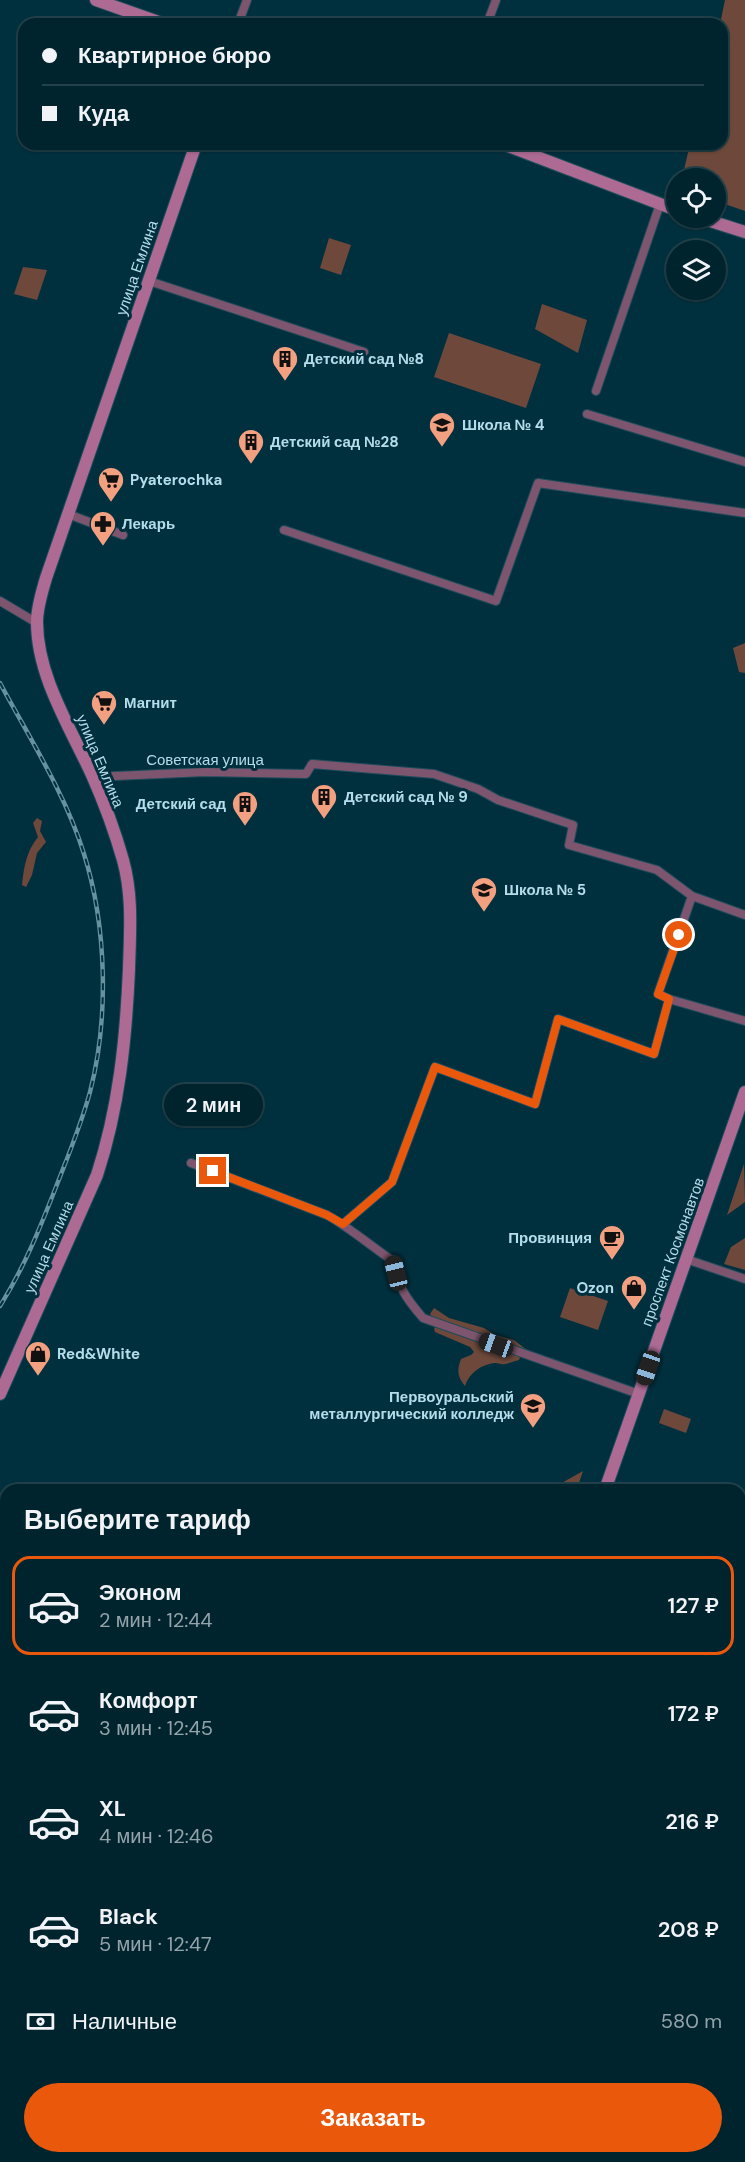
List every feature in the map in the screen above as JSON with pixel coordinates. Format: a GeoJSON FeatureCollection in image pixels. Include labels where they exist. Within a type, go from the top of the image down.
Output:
{"type":"FeatureCollection","features":[{"type":"Feature","properties":{"kind":"street"},"geometry":{"type":"LineString","coordinates":[[96,0],[147,18]]}},
{"type":"Feature","properties":{"kind":"street"},"geometry":{"type":"LineString","coordinates":[[240,18],[247,0]]}},
{"type":"Feature","properties":{"kind":"street"},"geometry":{"type":"LineString","coordinates":[[489,18],[496,0]]}},
{"type":"Feature","properties":{"kind":"street","name":"улица Емлина"},"geometry":{"type":"LineString","coordinates":[[0,1394],[97,1174],[115,1107],[122,1064],[128,992],[130,896],[122,859],[93,777],[43,665],[38,610],[46,578],[194,150]]}},
{"type":"Feature","properties":{"kind":"street"},"geometry":{"type":"LineString","coordinates":[[519,150],[666,206]]}},
{"type":"Feature","properties":{"kind":"street"},"geometry":{"type":"LineString","coordinates":[[597,391],[660,204]]}},
{"type":"Feature","properties":{"kind":"street"},"geometry":{"type":"LineString","coordinates":[[726,226],[745,232]]}},
{"type":"Feature","properties":{"kind":"street"},"geometry":{"type":"LineString","coordinates":[[149,281],[364,352]]}},
{"type":"Feature","properties":{"kind":"street"},"geometry":{"type":"LineString","coordinates":[[587,414],[745,462]]}},
{"type":"Feature","properties":{"kind":"street"},"geometry":{"type":"LineString","coordinates":[[284,530],[496,601],[538,483],[745,513]]}},
{"type":"Feature","properties":{"kind":"street"},"geometry":{"type":"LineString","coordinates":[[68,514],[123,535]]}},
{"type":"Feature","properties":{"kind":"street"},"geometry":{"type":"LineString","coordinates":[[0,601],[38,623]]}},
{"type":"Feature","properties":{"kind":"street","name":"Советская улица"},"geometry":{"type":"LineString","coordinates":[[93,777],[205,772],[306,774],[312,764],[434,774],[478,789],[498,800],[573,825],[569,845],[657,870],[692,896]]}},
{"type":"Feature","properties":{"kind":"street"},"geometry":{"type":"LineString","coordinates":[[745,915],[692,896],[658,994],[745,1021]]}},
{"type":"Feature","properties":{"kind":"street"},"geometry":{"type":"LineString","coordinates":[[343,1224],[392,1182],[435,1067],[535,1104],[558,1019],[654,1054],[669,999]]}},
{"type":"Feature","properties":{"kind":"street","name":"проспект Космонавтов"},"geometry":{"type":"LineString","coordinates":[[607,1484],[745,1092]]}},
{"type":"Feature","properties":{"kind":"street"},"geometry":{"type":"LineString","coordinates":[[191,1163],[327,1215],[343,1224],[393,1261],[399,1286],[423,1318],[639,1394]]}},
{"type":"Feature","properties":{"kind":"street"},"geometry":{"type":"LineString","coordinates":[[686,1259],[745,1279]]}},
{"type":"Feature","properties":{"kind":"shaded area"},"geometry":{"type":"Polygon","coordinates":[[[725,0],[745,0],[745,211],[726,204],[726,168],[684,168],[689,150],[728,150],[728,18],[721,18],[725,0]]]}},
{"type":"Feature","properties":{"kind":"shaded area"},"geometry":{"type":"Polygon","coordinates":[[[329,238],[351,245],[341,275],[320,268],[329,238]]]}},
{"type":"Feature","properties":{"kind":"shaded area"},"geometry":{"type":"Polygon","coordinates":[[[23,267],[47,270],[37,300],[14,294],[23,267]]]}},
{"type":"Feature","properties":{"kind":"shaded area"},"geometry":{"type":"Polygon","coordinates":[[[542,304],[587,320],[578,353],[535,329],[542,304]]]}},
{"type":"Feature","properties":{"kind":"shaded area"},"geometry":{"type":"Polygon","coordinates":[[[449,333],[541,364],[526,408],[434,377],[449,333]]]}},
{"type":"Feature","properties":{"kind":"shaded area"},"geometry":{"type":"Polygon","coordinates":[[[745,643],[745,673],[739,672],[733,648],[745,643]]]}},
{"type":"Feature","properties":{"kind":"shaded area"},"geometry":{"type":"Polygon","coordinates":[[[37,818],[42,821],[40,831],[46,842],[37,853],[32,875],[26,887],[22,885],[24,872],[28,854],[38,837],[33,823],[37,818]]]}},
{"type":"Feature","properties":{"kind":"shaded area"},"geometry":{"type":"Polygon","coordinates":[[[744,1164],[745,1202],[727,1215],[744,1164]]]}},
{"type":"Feature","properties":{"kind":"shaded area"},"geometry":{"type":"Polygon","coordinates":[[[745,1238],[745,1270],[724,1264],[731,1247],[745,1238]]]}},
{"type":"Feature","properties":{"kind":"shaded area"},"geometry":{"type":"Polygon","coordinates":[[[570,1288],[608,1301],[598,1330],[560,1317],[570,1288]]]}},
{"type":"Feature","properties":{"kind":"shaded area"},"geometry":{"type":"Polygon","coordinates":[[[434,1308],[449,1318],[514,1340],[527,1350],[435,1320],[430,1314],[434,1308]]]}},
{"type":"Feature","properties":{"kind":"shaded area"},"geometry":{"type":"Polygon","coordinates":[[[436,1326],[517,1354],[520,1357],[519,1360],[481,1367],[473,1373],[465,1386],[458,1370],[461,1359],[474,1352],[470,1347],[435,1332],[436,1326]]]}},
{"type":"Feature","properties":{"kind":"shaded area"},"geometry":{"type":"Polygon","coordinates":[[[664,1409],[691,1419],[686,1433],[659,1423],[664,1409]]]}},
{"type":"Feature","properties":{"kind":"shaded area"},"geometry":{"type":"Polygon","coordinates":[[[583,1471],[579,1484],[560,1484],[583,1471]]]}},
{"type":"Feature","properties":{"kind":"railway"},"geometry":{"type":"LineString","coordinates":[[0,683],[46,767],[67,810],[84,854],[97,912],[103,973],[100,1034],[90,1092],[70,1152],[38,1233],[0,1306]]}},
{"type":"Feature","properties":{"kind":"place","name":"Детский сад №8"},"geometry":{"type":"Point","coordinates":[285,382]}},
{"type":"Feature","properties":{"kind":"place","name":"Школа № 4"},"geometry":{"type":"Point","coordinates":[442,448]}},
{"type":"Feature","properties":{"kind":"place","name":"Детский сад №28"},"geometry":{"type":"Point","coordinates":[251,465]}},
{"type":"Feature","properties":{"kind":"place","name":"Pyaterochka"},"geometry":{"type":"Point","coordinates":[111,503]}},
{"type":"Feature","properties":{"kind":"place","name":"Лекарь"},"geometry":{"type":"Point","coordinates":[103,547]}},
{"type":"Feature","properties":{"kind":"place","name":"Магнит"},"geometry":{"type":"Point","coordinates":[104,726]}},
{"type":"Feature","properties":{"kind":"place","name":"Детский сад № 9"},"geometry":{"type":"Point","coordinates":[324,820]}},
{"type":"Feature","properties":{"kind":"place","name":"Детский сад"},"geometry":{"type":"Point","coordinates":[245,827]}},
{"type":"Feature","properties":{"kind":"place","name":"Школа № 5"},"geometry":{"type":"Point","coordinates":[484,913]}},
{"type":"Feature","properties":{"kind":"place","name":"Провинция"},"geometry":{"type":"Point","coordinates":[612,1261]}},
{"type":"Feature","properties":{"kind":"place","name":"Ozon"},"geometry":{"type":"Point","coordinates":[634,1311]}},
{"type":"Feature","properties":{"kind":"place","name":"Red&White"},"geometry":{"type":"Point","coordinates":[38,1377]}},
{"type":"Feature","properties":{"kind":"place","name":"Первоуральский металлургический колледж"},"geometry":{"type":"Point","coordinates":[533,1429]}},
{"type":"Feature","properties":{"kind":"route"},"geometry":{"type":"LineString","coordinates":[[213,1171],[327,1215],[343,1224],[392,1182],[435,1067],[535,1104],[558,1019],[654,1054],[669,999],[658,994],[679,935]]}}]}
